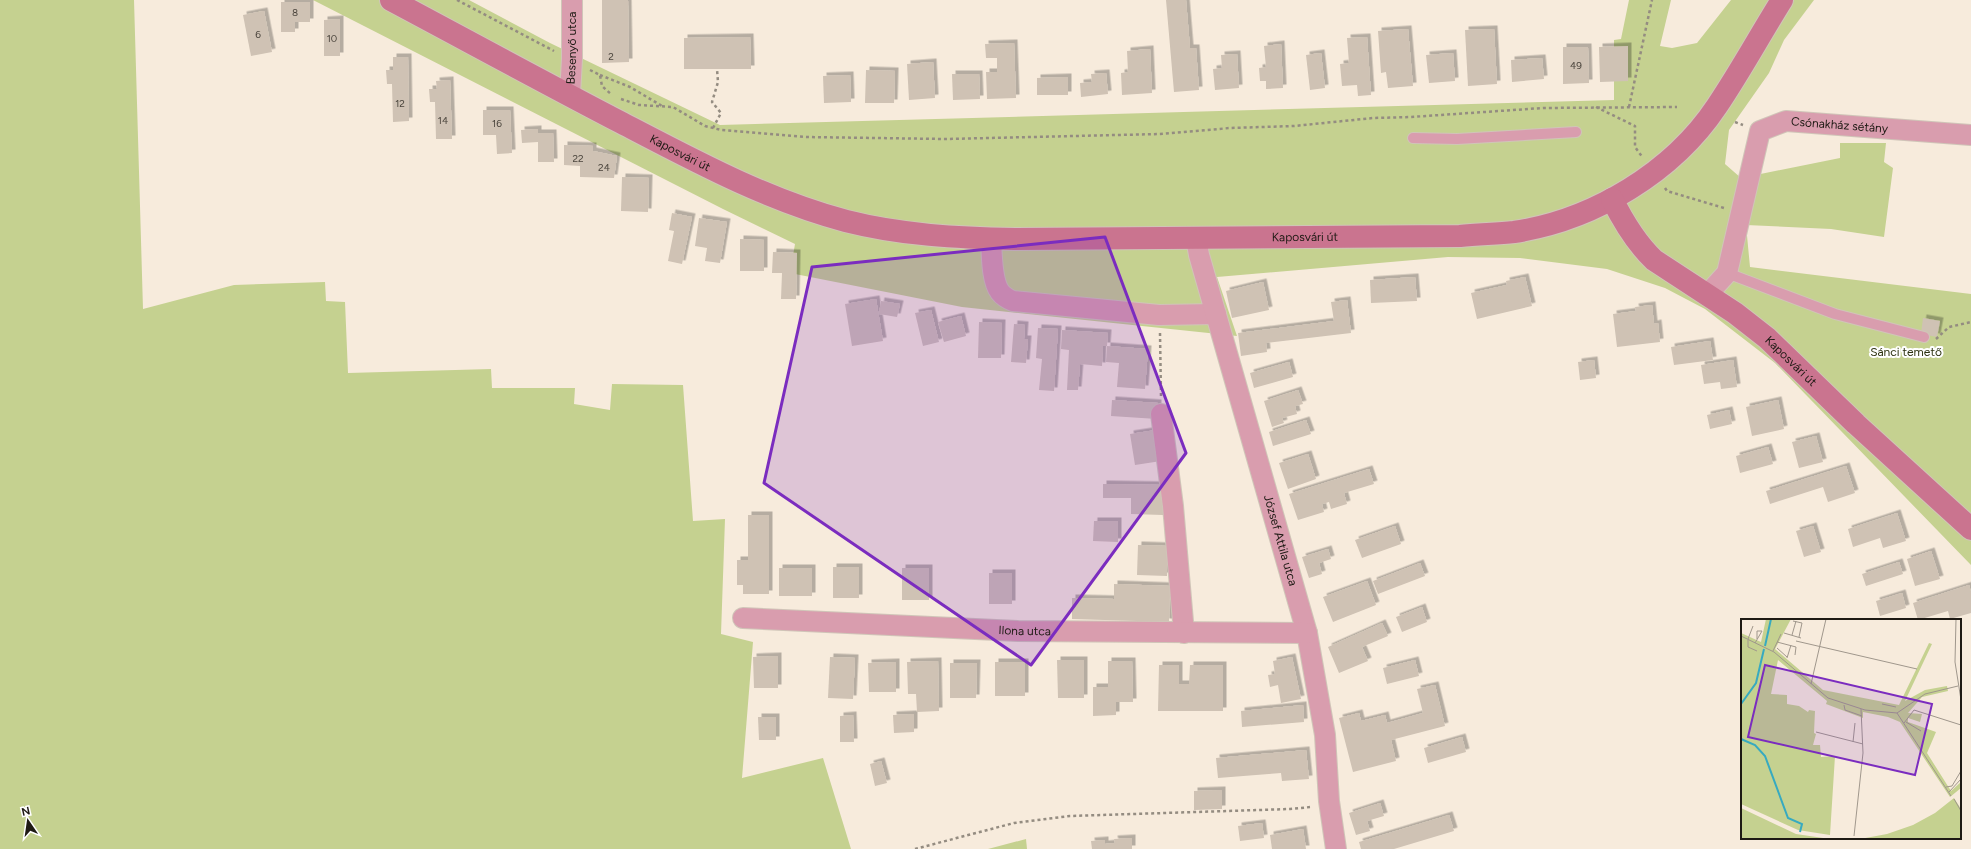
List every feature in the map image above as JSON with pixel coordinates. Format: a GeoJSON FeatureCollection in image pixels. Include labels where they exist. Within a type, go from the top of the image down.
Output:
{"type":"FeatureCollection","features":[{"type":"Feature","properties":{"kind":"main road","name":"Kaposvári út"},"geometry":{"type":"LineString","coordinates":[[392,0],[570,96],[708,168],[795,205],[847,221],[904,232],[941,236],[991,238],[1460,236],[1515,232],[1553,223],[1612,199],[1652,173],[1671,158],[1695,134],[1717,107],[1782,0]]}},
{"type":"Feature","properties":{"kind":"main road","name":"Kaposvári út"},"geometry":{"type":"LineString","coordinates":[[1612,199],[1623,221],[1646,253],[1665,269],[1707,294],[1767,338],[1856,424],[1971,529]]}},
{"type":"Feature","properties":{"kind":"street","name":"Besenyő utca"},"geometry":{"type":"LineString","coordinates":[[570,96],[572,59],[572,0]]}},
{"type":"Feature","properties":{"kind":"street","name":"Csónakház sétány"},"geometry":{"type":"LineString","coordinates":[[1727,273],[1760,131],[1786,121],[1971,135]]}},
{"type":"Feature","properties":{"kind":"street"},"geometry":{"type":"LineString","coordinates":[[991,238],[992,261],[999,292],[1013,301],[1159,315],[1216,314]]}},
{"type":"Feature","properties":{"kind":"street","name":"József Attila utca"},"geometry":{"type":"LineString","coordinates":[[1196,238],[1199,255],[1307,633],[1325,734],[1329,801],[1336,849]]}},
{"type":"Feature","properties":{"kind":"street"},"geometry":{"type":"LineString","coordinates":[[1707,294],[1727,273]]}},
{"type":"Feature","properties":{"kind":"street"},"geometry":{"type":"LineString","coordinates":[[1161,414],[1173,506],[1184,633]]}},
{"type":"Feature","properties":{"kind":"street","name":"Ilona utca"},"geometry":{"type":"LineString","coordinates":[[743,618],[1018,631],[1307,633]]}},
{"type":"Feature","properties":{"kind":"lane"},"geometry":{"type":"LineString","coordinates":[[1413,138],[1457,140],[1576,132]]}},
{"type":"Feature","properties":{"kind":"lane"},"geometry":{"type":"LineString","coordinates":[[1727,273],[1836,314],[1924,337]]}},
{"type":"Feature","properties":{"kind":"path"},"geometry":{"type":"LineString","coordinates":[[457,0],[544,46]]}},
{"type":"Feature","properties":{"kind":"path"},"geometry":{"type":"LineString","coordinates":[[1629,107],[1652,0]]}},
{"type":"Feature","properties":{"kind":"path"},"geometry":{"type":"LineString","coordinates":[[572,59],[600,75],[630,87],[662,106]]}},
{"type":"Feature","properties":{"kind":"path"},"geometry":{"type":"LineString","coordinates":[[713,128],[721,113],[712,102],[718,82],[717,69]]}},
{"type":"Feature","properties":{"kind":"path"},"geometry":{"type":"LineString","coordinates":[[600,75],[602,86],[615,98],[639,105],[674,107],[705,126],[805,136],[1017,139],[1160,134],[1230,128],[1294,126],[1373,118],[1411,117],[1543,108],[1677,107]]}},
{"type":"Feature","properties":{"kind":"path"},"geometry":{"type":"LineString","coordinates":[[1159,315],[1161,414]]}},
{"type":"Feature","properties":{"kind":"path"},"geometry":{"type":"LineString","coordinates":[[1924,337],[1937,339],[1948,327],[1971,322]]}},
{"type":"Feature","properties":{"kind":"path"},"geometry":{"type":"LineString","coordinates":[[915,849],[1014,822],[1036,819],[1070,816],[1306,809],[1329,801]]}},
{"type":"Feature","properties":{"kind":"highlighted area"},"geometry":{"type":"Polygon","coordinates":[[[1105,237],[1186,453],[1031,665],[764,483],[812,267],[1105,237]]]}},
{"type":"Feature","properties":{"kind":"green space"},"geometry":{"type":"Polygon","coordinates":[[[0,0],[134,0],[143,309],[234,285],[325,282],[326,301],[345,302],[348,373],[491,369],[492,388],[575,388],[574,404],[610,410],[612,384],[683,385],[693,521],[725,519],[721,634],[753,642],[742,778],[823,758],[851,849],[0,849],[0,0]]]}},
{"type":"Feature","properties":{"kind":"green space","name":"Sánci temető"},"geometry":{"type":"Polygon","coordinates":[[[313,0],[469,0],[550,43],[720,125],[1614,100],[1614,40],[1621,39],[1629,0],[1671,0],[1660,46],[1672,48],[1697,43],[1731,0],[1814,0],[1784,40],[1769,73],[1729,130],[1725,164],[1741,178],[1840,158],[1840,143],[1886,143],[1884,162],[1893,168],[1884,237],[1831,229],[1746,225],[1750,267],[1971,294],[1971,565],[1775,363],[1705,309],[1665,288],[1607,269],[1520,258],[1448,257],[1217,277],[1237,336],[962,307],[790,273],[795,244],[723,209],[313,0]]]}},
{"type":"Feature","properties":{"kind":"green space"},"geometry":{"type":"Polygon","coordinates":[[[1026,839],[1027,849],[988,849],[1026,839]]]}},
{"type":"Feature","properties":{"kind":"building"},"geometry":{"type":"Polygon","coordinates":[[[602,0],[628,0],[629,62],[602,63],[602,0]]]}},
{"type":"Feature","properties":{"kind":"building"},"geometry":{"type":"Polygon","coordinates":[[[1166,0],[1186,0],[1190,48],[1196,48],[1199,90],[1174,92],[1166,0]]]}},
{"type":"Feature","properties":{"kind":"building"},"geometry":{"type":"Polygon","coordinates":[[[281,2],[310,2],[310,22],[295,22],[295,32],[281,32],[281,2]]]}},
{"type":"Feature","properties":{"kind":"building"},"geometry":{"type":"Polygon","coordinates":[[[264,11],[272,52],[251,56],[243,15],[264,11]]]}},
{"type":"Feature","properties":{"kind":"building"},"geometry":{"type":"Polygon","coordinates":[[[340,19],[340,56],[324,56],[324,20],[340,19]]]}},
{"type":"Feature","properties":{"kind":"building"},"geometry":{"type":"Polygon","coordinates":[[[1408,29],[1413,86],[1388,88],[1386,72],[1381,73],[1378,31],[1408,29]]]}},
{"type":"Feature","properties":{"kind":"building"},"geometry":{"type":"Polygon","coordinates":[[[1494,29],[1497,84],[1468,86],[1465,30],[1494,29]]]}},
{"type":"Feature","properties":{"kind":"building"},"geometry":{"type":"Polygon","coordinates":[[[750,37],[751,69],[684,69],[684,38],[750,37]]]}},
{"type":"Feature","properties":{"kind":"building"},"geometry":{"type":"Polygon","coordinates":[[[1367,37],[1371,95],[1358,96],[1357,85],[1342,86],[1340,64],[1349,63],[1347,38],[1367,37]]]}},
{"type":"Feature","properties":{"kind":"building"},"geometry":{"type":"Polygon","coordinates":[[[1014,43],[1016,98],[987,99],[986,72],[997,72],[997,58],[986,58],[985,44],[1014,43]]]}},
{"type":"Feature","properties":{"kind":"building"},"geometry":{"type":"Polygon","coordinates":[[[1281,44],[1283,88],[1266,89],[1266,81],[1260,81],[1259,68],[1266,67],[1264,46],[1281,44]]]}},
{"type":"Feature","properties":{"kind":"building"},"geometry":{"type":"Polygon","coordinates":[[[1628,46],[1628,81],[1600,82],[1599,47],[1628,46]]]}},
{"type":"Feature","properties":{"kind":"building"},"geometry":{"type":"Polygon","coordinates":[[[1563,47],[1588,47],[1589,83],[1563,84],[1563,47]]]}},
{"type":"Feature","properties":{"kind":"building"},"geometry":{"type":"Polygon","coordinates":[[[1150,49],[1152,93],[1122,95],[1121,73],[1128,72],[1127,51],[1150,49]]]}},
{"type":"Feature","properties":{"kind":"building"},"geometry":{"type":"Polygon","coordinates":[[[1321,53],[1325,88],[1310,90],[1306,55],[1321,53]]]}},
{"type":"Feature","properties":{"kind":"building"},"geometry":{"type":"Polygon","coordinates":[[[1453,53],[1455,81],[1429,83],[1426,55],[1453,53]]]}},
{"type":"Feature","properties":{"kind":"building"},"geometry":{"type":"Polygon","coordinates":[[[1237,54],[1239,88],[1215,90],[1213,69],[1222,68],[1221,55],[1237,54]]]}},
{"type":"Feature","properties":{"kind":"building"},"geometry":{"type":"Polygon","coordinates":[[[393,57],[408,57],[409,121],[393,122],[392,84],[387,84],[386,70],[393,70],[393,57]]]}},
{"type":"Feature","properties":{"kind":"building"},"geometry":{"type":"Polygon","coordinates":[[[1542,58],[1544,79],[1512,82],[1511,60],[1542,58]]]}},
{"type":"Feature","properties":{"kind":"building"},"geometry":{"type":"Polygon","coordinates":[[[933,62],[935,98],[909,100],[907,64],[933,62]]]}},
{"type":"Feature","properties":{"kind":"building"},"geometry":{"type":"Polygon","coordinates":[[[866,70],[895,71],[894,103],[865,103],[866,70]]]}},
{"type":"Feature","properties":{"kind":"building"},"geometry":{"type":"Polygon","coordinates":[[[1106,73],[1108,94],[1081,97],[1080,83],[1092,82],[1091,74],[1106,73]]]}},
{"type":"Feature","properties":{"kind":"building"},"geometry":{"type":"Polygon","coordinates":[[[952,74],[979,74],[980,99],[953,100],[952,74]]]}},
{"type":"Feature","properties":{"kind":"building"},"geometry":{"type":"Polygon","coordinates":[[[850,75],[851,102],[824,103],[823,76],[850,75]]]}},
{"type":"Feature","properties":{"kind":"building"},"geometry":{"type":"Polygon","coordinates":[[[1068,77],[1068,95],[1037,95],[1037,78],[1068,77]]]}},
{"type":"Feature","properties":{"kind":"building"},"geometry":{"type":"Polygon","coordinates":[[[450,80],[452,139],[436,139],[435,102],[430,102],[429,89],[437,89],[436,81],[450,80]]]}},
{"type":"Feature","properties":{"kind":"building"},"geometry":{"type":"Polygon","coordinates":[[[483,110],[510,110],[512,153],[497,154],[496,135],[483,135],[483,110]]]}},
{"type":"Feature","properties":{"kind":"building"},"geometry":{"type":"Polygon","coordinates":[[[538,129],[538,133],[553,133],[554,162],[538,162],[538,142],[522,143],[521,130],[538,129]]]}},
{"type":"Feature","properties":{"kind":"building"},"geometry":{"type":"Polygon","coordinates":[[[564,145],[593,146],[593,151],[617,156],[614,178],[580,177],[580,166],[564,165],[564,145]]]}},
{"type":"Feature","properties":{"kind":"building"},"geometry":{"type":"Polygon","coordinates":[[[622,177],[649,178],[648,212],[621,211],[622,177]]]}},
{"type":"Feature","properties":{"kind":"building"},"geometry":{"type":"Polygon","coordinates":[[[672,213],[692,217],[682,264],[668,261],[674,231],[669,230],[672,213]]]}},
{"type":"Feature","properties":{"kind":"building"},"geometry":{"type":"Polygon","coordinates":[[[699,218],[727,222],[720,263],[705,261],[707,248],[695,246],[699,218]]]}},
{"type":"Feature","properties":{"kind":"building"},"geometry":{"type":"Polygon","coordinates":[[[740,239],[764,240],[764,271],[740,271],[740,239]]]}},
{"type":"Feature","properties":{"kind":"building"},"geometry":{"type":"Polygon","coordinates":[[[773,252],[797,253],[796,299],[781,299],[782,273],[772,273],[773,252]]]}},
{"type":"Feature","properties":{"kind":"building"},"geometry":{"type":"Polygon","coordinates":[[[1415,277],[1417,301],[1371,303],[1370,280],[1415,277]]]}},
{"type":"Feature","properties":{"kind":"building"},"geometry":{"type":"Polygon","coordinates":[[[1525,277],[1532,306],[1477,319],[1471,293],[1507,285],[1506,281],[1525,277]]]}},
{"type":"Feature","properties":{"kind":"building"},"geometry":{"type":"Polygon","coordinates":[[[1263,282],[1269,310],[1232,318],[1226,291],[1263,282]]]}},
{"type":"Feature","properties":{"kind":"building"},"geometry":{"type":"Polygon","coordinates":[[[876,299],[883,341],[852,346],[845,304],[876,299]]]}},
{"type":"Feature","properties":{"kind":"building"},"geometry":{"type":"Polygon","coordinates":[[[1347,300],[1351,333],[1266,343],[1267,352],[1241,356],[1238,333],[1334,321],[1331,302],[1347,300]]]}},
{"type":"Feature","properties":{"kind":"building"},"geometry":{"type":"Polygon","coordinates":[[[881,301],[900,304],[897,317],[879,314],[881,301]]]}},
{"type":"Feature","properties":{"kind":"building"},"geometry":{"type":"Polygon","coordinates":[[[1652,305],[1654,324],[1658,323],[1660,342],[1617,347],[1613,314],[1636,311],[1635,307],[1652,305]]]}},
{"type":"Feature","properties":{"kind":"building"},"geometry":{"type":"Polygon","coordinates":[[[931,310],[939,342],[923,346],[915,313],[931,310]]]}},
{"type":"Feature","properties":{"kind":"building"},"geometry":{"type":"Polygon","coordinates":[[[961,316],[966,336],[944,342],[938,322],[961,316]]]}},
{"type":"Feature","properties":{"kind":"building"},"geometry":{"type":"Polygon","coordinates":[[[1923,318],[1940,321],[1937,337],[1921,334],[1923,318]]]}},
{"type":"Feature","properties":{"kind":"building"},"geometry":{"type":"Polygon","coordinates":[[[979,322],[1002,323],[1001,358],[978,358],[979,322]]]}},
{"type":"Feature","properties":{"kind":"building"},"geometry":{"type":"Polygon","coordinates":[[[1014,324],[1025,325],[1024,339],[1028,339],[1026,363],[1011,362],[1014,324]]]}},
{"type":"Feature","properties":{"kind":"building"},"geometry":{"type":"Polygon","coordinates":[[[1038,328],[1058,329],[1054,391],[1039,390],[1042,359],[1036,358],[1038,328]]]}},
{"type":"Feature","properties":{"kind":"building"},"geometry":{"type":"Polygon","coordinates":[[[1062,330],[1108,333],[1107,346],[1103,346],[1102,366],[1080,364],[1078,390],[1067,390],[1069,350],[1061,349],[1062,330]]]}},
{"type":"Feature","properties":{"kind":"building"},"geometry":{"type":"Polygon","coordinates":[[[1710,341],[1713,360],[1674,365],[1671,347],[1710,341]]]}},
{"type":"Feature","properties":{"kind":"building"},"geometry":{"type":"Polygon","coordinates":[[[1107,346],[1148,349],[1145,389],[1117,387],[1119,363],[1106,362],[1107,346]]]}},
{"type":"Feature","properties":{"kind":"building"},"geometry":{"type":"Polygon","coordinates":[[[1594,360],[1596,378],[1580,380],[1578,362],[1594,360]]]}},
{"type":"Feature","properties":{"kind":"building"},"geometry":{"type":"Polygon","coordinates":[[[1733,360],[1737,387],[1721,389],[1720,382],[1704,384],[1701,365],[1733,360]]]}},
{"type":"Feature","properties":{"kind":"building"},"geometry":{"type":"Polygon","coordinates":[[[1289,362],[1293,377],[1254,388],[1250,373],[1289,362]]]}},
{"type":"Feature","properties":{"kind":"building"},"geometry":{"type":"Polygon","coordinates":[[[1298,390],[1303,404],[1295,406],[1297,414],[1282,418],[1284,423],[1272,427],[1264,401],[1298,390]]]}},
{"type":"Feature","properties":{"kind":"building"},"geometry":{"type":"Polygon","coordinates":[[[1112,400],[1158,403],[1157,419],[1111,416],[1112,400]]]}},
{"type":"Feature","properties":{"kind":"building"},"geometry":{"type":"Polygon","coordinates":[[[1778,400],[1784,429],[1752,436],[1746,407],[1778,400]]]}},
{"type":"Feature","properties":{"kind":"building"},"geometry":{"type":"Polygon","coordinates":[[[1729,410],[1732,424],[1710,429],[1707,415],[1729,410]]]}},
{"type":"Feature","properties":{"kind":"building"},"geometry":{"type":"Polygon","coordinates":[[[1306,420],[1311,434],[1273,446],[1269,432],[1306,420]]]}},
{"type":"Feature","properties":{"kind":"building"},"geometry":{"type":"Polygon","coordinates":[[[1156,430],[1161,461],[1135,465],[1130,434],[1156,430]]]}},
{"type":"Feature","properties":{"kind":"building"},"geometry":{"type":"Polygon","coordinates":[[[1816,436],[1823,462],[1799,468],[1792,442],[1816,436]]]}},
{"type":"Feature","properties":{"kind":"building"},"geometry":{"type":"Polygon","coordinates":[[[1768,447],[1773,464],[1740,473],[1736,456],[1768,447]]]}},
{"type":"Feature","properties":{"kind":"building"},"geometry":{"type":"Polygon","coordinates":[[[1308,454],[1316,479],[1288,489],[1279,463],[1308,454]]]}},
{"type":"Feature","properties":{"kind":"building"},"geometry":{"type":"Polygon","coordinates":[[[1846,466],[1855,493],[1828,502],[1823,487],[1770,504],[1766,491],[1846,466]]]}},
{"type":"Feature","properties":{"kind":"building"},"geometry":{"type":"Polygon","coordinates":[[[1369,469],[1374,484],[1344,493],[1347,504],[1331,509],[1329,502],[1322,504],[1324,512],[1298,520],[1289,494],[1369,469]]]}},
{"type":"Feature","properties":{"kind":"building"},"geometry":{"type":"Polygon","coordinates":[[[1103,484],[1163,485],[1163,515],[1131,514],[1131,498],[1103,498],[1103,484]]]}},
{"type":"Feature","properties":{"kind":"building"},"geometry":{"type":"Polygon","coordinates":[[[1897,513],[1906,541],[1883,548],[1880,538],[1853,547],[1848,529],[1897,513]]]}},
{"type":"Feature","properties":{"kind":"building"},"geometry":{"type":"Polygon","coordinates":[[[748,515],[769,515],[769,594],[743,594],[743,585],[737,585],[737,560],[748,560],[748,515]]]}},
{"type":"Feature","properties":{"kind":"building"},"geometry":{"type":"Polygon","coordinates":[[[1094,521],[1118,521],[1118,542],[1093,541],[1094,521]]]}},
{"type":"Feature","properties":{"kind":"building"},"geometry":{"type":"Polygon","coordinates":[[[1395,526],[1401,544],[1362,558],[1355,540],[1395,526]]]}},
{"type":"Feature","properties":{"kind":"building"},"geometry":{"type":"Polygon","coordinates":[[[1813,526],[1821,552],[1804,557],[1796,531],[1813,526]]]}},
{"type":"Feature","properties":{"kind":"building"},"geometry":{"type":"Polygon","coordinates":[[[1138,545],[1167,546],[1167,576],[1137,575],[1138,545]]]}},
{"type":"Feature","properties":{"kind":"building"},"geometry":{"type":"Polygon","coordinates":[[[1328,549],[1331,559],[1319,563],[1322,574],[1309,578],[1302,557],[1328,549]]]}},
{"type":"Feature","properties":{"kind":"building"},"geometry":{"type":"Polygon","coordinates":[[[1931,551],[1940,579],[1915,586],[1907,559],[1931,551]]]}},
{"type":"Feature","properties":{"kind":"building"},"geometry":{"type":"Polygon","coordinates":[[[1899,562],[1903,574],[1866,586],[1862,574],[1899,562]]]}},
{"type":"Feature","properties":{"kind":"building"},"geometry":{"type":"Polygon","coordinates":[[[1420,563],[1425,576],[1378,594],[1373,581],[1420,563]]]}},
{"type":"Feature","properties":{"kind":"building"},"geometry":{"type":"Polygon","coordinates":[[[833,567],[859,567],[859,598],[833,598],[833,567]]]}},
{"type":"Feature","properties":{"kind":"building"},"geometry":{"type":"Polygon","coordinates":[[[779,568],[812,568],[812,596],[779,596],[779,568]]]}},
{"type":"Feature","properties":{"kind":"building"},"geometry":{"type":"Polygon","coordinates":[[[902,568],[929,568],[929,600],[902,600],[902,568]]]}},
{"type":"Feature","properties":{"kind":"building"},"geometry":{"type":"Polygon","coordinates":[[[989,573],[1012,573],[1012,604],[989,604],[989,573]]]}},
{"type":"Feature","properties":{"kind":"building"},"geometry":{"type":"Polygon","coordinates":[[[1367,581],[1376,605],[1333,622],[1323,597],[1367,581]]]}},
{"type":"Feature","properties":{"kind":"building"},"geometry":{"type":"Polygon","coordinates":[[[1114,584],[1170,586],[1169,622],[1072,619],[1072,598],[1114,599],[1114,584]]]}},
{"type":"Feature","properties":{"kind":"building"},"geometry":{"type":"Polygon","coordinates":[[[1969,585],[1971,592],[1971,613],[1950,619],[1948,611],[1918,619],[1913,603],[1969,585]]]}},
{"type":"Feature","properties":{"kind":"building"},"geometry":{"type":"Polygon","coordinates":[[[1902,593],[1906,608],[1880,616],[1876,601],[1902,593]]]}},
{"type":"Feature","properties":{"kind":"building"},"geometry":{"type":"Polygon","coordinates":[[[1422,607],[1427,622],[1402,632],[1396,617],[1422,607]]]}},
{"type":"Feature","properties":{"kind":"building"},"geometry":{"type":"Polygon","coordinates":[[[1382,623],[1388,636],[1362,647],[1368,661],[1339,673],[1328,647],[1382,623]]]}},
{"type":"Feature","properties":{"kind":"building"},"geometry":{"type":"Polygon","coordinates":[[[778,656],[778,688],[754,688],[753,657],[778,656]]]}},
{"type":"Feature","properties":{"kind":"building"},"geometry":{"type":"Polygon","coordinates":[[[830,657],[855,658],[853,699],[828,698],[830,657]]]}},
{"type":"Feature","properties":{"kind":"building"},"geometry":{"type":"Polygon","coordinates":[[[1292,657],[1301,699],[1281,703],[1278,685],[1270,687],[1268,675],[1275,674],[1273,661],[1292,657]]]}},
{"type":"Feature","properties":{"kind":"building"},"geometry":{"type":"Polygon","coordinates":[[[1057,660],[1084,660],[1084,698],[1058,698],[1057,660]]]}},
{"type":"Feature","properties":{"kind":"building"},"geometry":{"type":"Polygon","coordinates":[[[1415,660],[1419,676],[1387,684],[1383,668],[1415,660]]]}},
{"type":"Feature","properties":{"kind":"building"},"geometry":{"type":"Polygon","coordinates":[[[938,661],[939,711],[917,712],[916,694],[908,694],[907,662],[938,661]]]}},
{"type":"Feature","properties":{"kind":"building"},"geometry":{"type":"Polygon","coordinates":[[[1108,661],[1132,661],[1133,702],[1116,702],[1116,715],[1093,716],[1093,687],[1108,687],[1108,661]]]}},
{"type":"Feature","properties":{"kind":"building"},"geometry":{"type":"Polygon","coordinates":[[[896,662],[896,692],[869,692],[868,663],[896,662]]]}},
{"type":"Feature","properties":{"kind":"building"},"geometry":{"type":"Polygon","coordinates":[[[995,662],[1025,662],[1025,696],[995,696],[995,662]]]}},
{"type":"Feature","properties":{"kind":"building"},"geometry":{"type":"Polygon","coordinates":[[[950,663],[977,663],[976,698],[950,698],[950,663]]]}},
{"type":"Feature","properties":{"kind":"building"},"geometry":{"type":"Polygon","coordinates":[[[1159,665],[1179,665],[1179,684],[1189,684],[1190,665],[1223,665],[1223,711],[1158,711],[1159,665]]]}},
{"type":"Feature","properties":{"kind":"building"},"geometry":{"type":"Polygon","coordinates":[[[1435,685],[1445,726],[1391,740],[1396,761],[1353,772],[1339,718],[1359,713],[1361,721],[1385,715],[1387,723],[1423,713],[1417,689],[1435,685]]]}},
{"type":"Feature","properties":{"kind":"building"},"geometry":{"type":"Polygon","coordinates":[[[1303,705],[1304,722],[1242,727],[1241,711],[1303,705]]]}},
{"type":"Feature","properties":{"kind":"building"},"geometry":{"type":"Polygon","coordinates":[[[914,714],[914,732],[894,733],[893,715],[914,714]]]}},
{"type":"Feature","properties":{"kind":"building"},"geometry":{"type":"Polygon","coordinates":[[[853,715],[854,742],[840,742],[840,716],[853,715]]]}},
{"type":"Feature","properties":{"kind":"building"},"geometry":{"type":"Polygon","coordinates":[[[758,717],[776,717],[776,740],[759,740],[758,717]]]}},
{"type":"Feature","properties":{"kind":"building"},"geometry":{"type":"Polygon","coordinates":[[[1462,737],[1466,752],[1428,763],[1424,748],[1462,737]]]}},
{"type":"Feature","properties":{"kind":"building"},"geometry":{"type":"Polygon","coordinates":[[[1306,750],[1309,779],[1282,781],[1281,773],[1218,778],[1216,758],[1306,750]]]}},
{"type":"Feature","properties":{"kind":"building"},"geometry":{"type":"Polygon","coordinates":[[[881,761],[887,783],[875,786],[870,764],[881,761]]]}},
{"type":"Feature","properties":{"kind":"building"},"geometry":{"type":"Polygon","coordinates":[[[1222,790],[1222,809],[1194,810],[1194,791],[1222,790]]]}},
{"type":"Feature","properties":{"kind":"building"},"geometry":{"type":"Polygon","coordinates":[[[1380,803],[1384,816],[1367,821],[1370,831],[1356,835],[1349,813],[1380,803]]]}},
{"type":"Feature","properties":{"kind":"building"},"geometry":{"type":"Polygon","coordinates":[[[1449,815],[1454,831],[1394,849],[1361,849],[1359,842],[1449,815]]]}},
{"type":"Feature","properties":{"kind":"building"},"geometry":{"type":"Polygon","coordinates":[[[1262,823],[1264,838],[1240,841],[1238,826],[1262,823]]]}},
{"type":"Feature","properties":{"kind":"building"},"geometry":{"type":"Polygon","coordinates":[[[1303,829],[1306,849],[1272,849],[1270,835],[1303,829]]]}},
{"type":"Feature","properties":{"kind":"building"},"geometry":{"type":"Polygon","coordinates":[[[1132,838],[1132,849],[1092,849],[1091,841],[1105,840],[1105,844],[1115,843],[1114,839],[1132,838]]]}}]}
